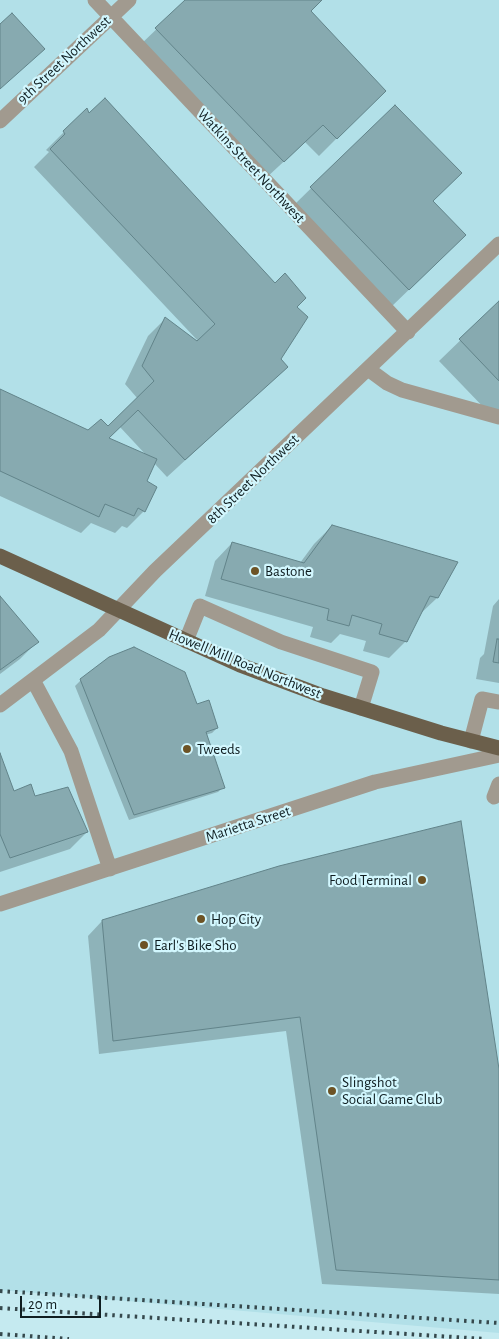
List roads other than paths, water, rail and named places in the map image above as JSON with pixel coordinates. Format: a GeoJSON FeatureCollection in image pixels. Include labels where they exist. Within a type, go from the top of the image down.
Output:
{"type":"FeatureCollection","features":[{"type":"Feature","properties":{"kind":"main road","name":"Howell Mill Road Northwest"},"geometry":{"type":"LineString","coordinates":[[0,556],[240,665],[360,708],[499,748]]}},
{"type":"Feature","properties":{"kind":"street","name":"Watkins Street Northwest"},"geometry":{"type":"LineString","coordinates":[[95,0],[408,332]]}},
{"type":"Feature","properties":{"kind":"street","name":"9th Street Northwest"},"geometry":{"type":"LineString","coordinates":[[0,121],[128,0]]}},
{"type":"Feature","properties":{"kind":"street","name":"8th Street Northwest"},"geometry":{"type":"LineString","coordinates":[[0,705],[89,639],[155,571],[499,244]]}},
{"type":"Feature","properties":{"kind":"street"},"geometry":{"type":"LineString","coordinates":[[368,369],[386,383],[402,390],[499,417]]}},
{"type":"Feature","properties":{"kind":"street"},"geometry":{"type":"LineString","coordinates":[[186,641],[200,606],[281,642],[372,672],[360,708]]}},
{"type":"Feature","properties":{"kind":"street"},"geometry":{"type":"LineString","coordinates":[[33,680],[71,752],[110,869]]}},
{"type":"Feature","properties":{"kind":"street"},"geometry":{"type":"LineString","coordinates":[[472,741],[482,699],[499,702]]}},
{"type":"Feature","properties":{"kind":"street","name":"Marietta Street"},"geometry":{"type":"LineString","coordinates":[[0,904],[375,782],[499,755]]}},
{"type":"Feature","properties":{"kind":"railway"},"geometry":{"type":"LineString","coordinates":[[0,1291],[499,1323]]}},
{"type":"Feature","properties":{"kind":"railway"},"geometry":{"type":"LineString","coordinates":[[0,1308],[485,1339]]}},
{"type":"Feature","properties":{"kind":"railway"},"geometry":{"type":"LineString","coordinates":[[0,1334],[69,1339]]}},
{"type":"Feature","properties":{"kind":"place","name":"Bastone"},"geometry":{"type":"Point","coordinates":[255,571]}},
{"type":"Feature","properties":{"kind":"place","name":"Tweeds"},"geometry":{"type":"Point","coordinates":[187,749]}},
{"type":"Feature","properties":{"kind":"place","name":"Food Terminal"},"geometry":{"type":"Point","coordinates":[422,880]}},
{"type":"Feature","properties":{"kind":"place","name":"Hop City"},"geometry":{"type":"Point","coordinates":[201,919]}},
{"type":"Feature","properties":{"kind":"place","name":"Earl's Bike Sho"},"geometry":{"type":"Point","coordinates":[144,945]}},
{"type":"Feature","properties":{"kind":"place","name":"Slingshot Social Game Club"},"geometry":{"type":"Point","coordinates":[332,1091]}}]}
